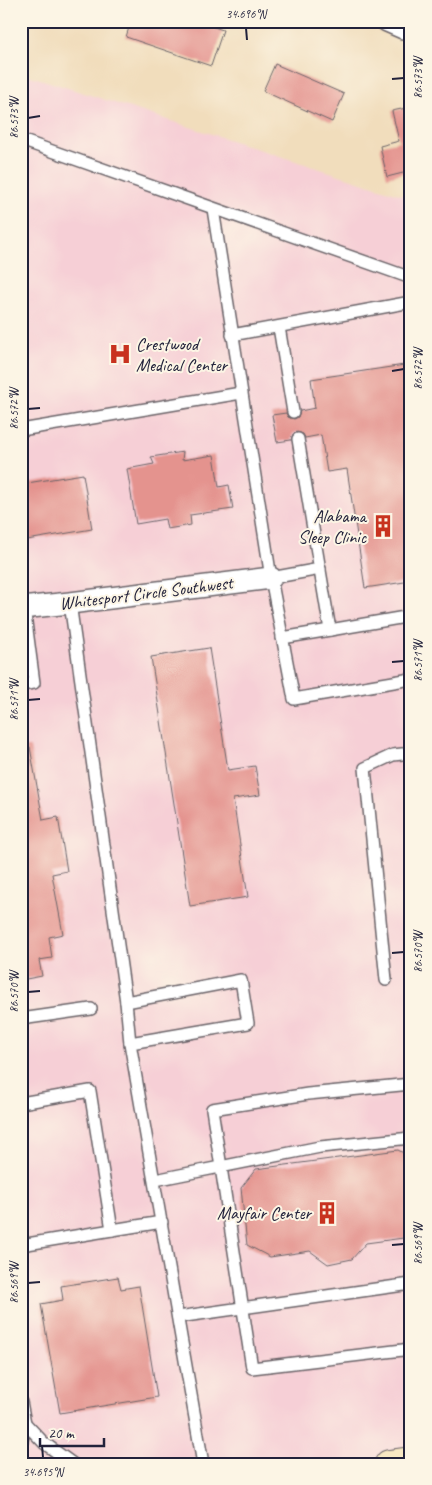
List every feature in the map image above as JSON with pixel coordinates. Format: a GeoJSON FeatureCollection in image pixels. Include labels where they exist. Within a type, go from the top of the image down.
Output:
{"type":"FeatureCollection","features":[{"type":"Feature","properties":{"kind":"main road"},"geometry":{"type":"LineString","coordinates":[[389,1464],[411,1461]]}},
{"type":"Feature","properties":{"kind":"street","name":"Whitesport Circle Southwest"},"geometry":{"type":"LineString","coordinates":[[23,608],[271,578]]}},
{"type":"Feature","properties":{"kind":"lane"},"geometry":{"type":"LineString","coordinates":[[21,140],[411,278]]}},
{"type":"Feature","properties":{"kind":"lane"},"geometry":{"type":"LineString","coordinates":[[213,209],[271,578],[294,699],[411,679]]}},
{"type":"Feature","properties":{"kind":"lane"},"geometry":{"type":"LineString","coordinates":[[232,335],[411,302]]}},
{"type":"Feature","properties":{"kind":"lane"},"geometry":{"type":"LineString","coordinates":[[279,327],[294,412]]}},
{"type":"Feature","properties":{"kind":"lane"},"geometry":{"type":"LineString","coordinates":[[21,430],[241,393]]}},
{"type":"Feature","properties":{"kind":"lane"},"geometry":{"type":"LineString","coordinates":[[298,439],[330,630]]}},
{"type":"Feature","properties":{"kind":"lane"},"geometry":{"type":"LineString","coordinates":[[271,578],[320,569]]}},
{"type":"Feature","properties":{"kind":"lane"},"geometry":{"type":"LineString","coordinates":[[70,603],[130,1042],[203,1464]]}},
{"type":"Feature","properties":{"kind":"lane"},"geometry":{"type":"LineString","coordinates":[[21,685],[34,683],[23,608]]}},
{"type":"Feature","properties":{"kind":"lane"},"geometry":{"type":"LineString","coordinates":[[282,638],[411,616]]}},
{"type":"Feature","properties":{"kind":"lane"},"geometry":{"type":"LineString","coordinates":[[386,980],[365,768],[393,755],[411,753]]}},
{"type":"Feature","properties":{"kind":"lane"},"geometry":{"type":"LineString","coordinates":[[126,1002],[241,980],[248,1022],[130,1042]]}},
{"type":"Feature","properties":{"kind":"lane"},"geometry":{"type":"LineString","coordinates":[[21,1019],[91,1009]]}},
{"type":"Feature","properties":{"kind":"lane"},"geometry":{"type":"LineString","coordinates":[[411,1084],[308,1094],[212,1109],[252,1368],[411,1348]]}},
{"type":"Feature","properties":{"kind":"lane"},"geometry":{"type":"LineString","coordinates":[[21,1103],[90,1091],[112,1230]]}},
{"type":"Feature","properties":{"kind":"lane"},"geometry":{"type":"LineString","coordinates":[[155,1180],[320,1147],[411,1138]]}},
{"type":"Feature","properties":{"kind":"lane"},"geometry":{"type":"LineString","coordinates":[[21,1245],[162,1222]]}},
{"type":"Feature","properties":{"kind":"lane"},"geometry":{"type":"LineString","coordinates":[[178,1317],[411,1284]]}},
{"type":"Feature","properties":{"kind":"lane"},"geometry":{"type":"LineString","coordinates":[[21,1402],[25,1423],[21,1447]]}},
{"type":"Feature","properties":{"kind":"lane"},"geometry":{"type":"LineString","coordinates":[[25,1423],[44,1443],[73,1464]]}},
{"type":"Feature","properties":{"kind":"shaded area"},"geometry":{"type":"Polygon","coordinates":[[[21,73],[411,198],[411,1464],[21,1464],[21,73]]]}},
{"type":"Feature","properties":{"kind":"building"},"geometry":{"type":"Polygon","coordinates":[[[131,21],[196,21],[223,30],[211,66],[126,37],[131,21]]]}},
{"type":"Feature","properties":{"kind":"building"},"geometry":{"type":"Polygon","coordinates":[[[275,64],[344,94],[332,122],[263,91],[275,64]]]}},
{"type":"Feature","properties":{"kind":"building"},"geometry":{"type":"Polygon","coordinates":[[[411,107],[411,171],[387,177],[380,146],[399,141],[392,111],[411,107]]]}},
{"type":"Feature","properties":{"kind":"building","name":"Alabama Sleep Clinic"},"geometry":{"type":"Polygon","coordinates":[[[411,364],[411,581],[365,588],[347,469],[327,472],[321,435],[305,438],[303,434],[297,432],[293,434],[291,440],[277,442],[272,415],[286,413],[288,417],[294,419],[298,417],[300,411],[315,408],[311,379],[411,364]]]}},
{"type":"Feature","properties":{"kind":"building"},"geometry":{"type":"Polygon","coordinates":[[[183,452],[182,460],[214,455],[219,487],[229,485],[233,509],[190,515],[191,525],[167,529],[165,519],[136,524],[127,469],[154,464],[151,457],[183,452]]]}},
{"type":"Feature","properties":{"kind":"building"},"geometry":{"type":"Polygon","coordinates":[[[83,474],[92,529],[21,541],[21,484],[83,474]]]}},
{"type":"Feature","properties":{"kind":"building"},"geometry":{"type":"Polygon","coordinates":[[[209,648],[228,770],[255,766],[260,795],[233,799],[248,897],[190,906],[151,657],[209,648]]]}},
{"type":"Feature","properties":{"kind":"building"},"geometry":{"type":"Polygon","coordinates":[[[21,747],[30,747],[43,820],[58,817],[67,871],[52,874],[63,934],[49,937],[52,958],[39,960],[42,976],[21,980],[21,747]]]}},
{"type":"Feature","properties":{"kind":"building","name":"Mayfair Center"},"geometry":{"type":"Polygon","coordinates":[[[398,1150],[411,1157],[411,1237],[366,1243],[352,1259],[328,1264],[310,1251],[270,1257],[247,1245],[241,1188],[256,1169],[398,1150]]]}},
{"type":"Feature","properties":{"kind":"building"},"geometry":{"type":"Polygon","coordinates":[[[118,1277],[121,1289],[139,1286],[157,1397],[60,1413],[41,1304],[63,1300],[61,1286],[118,1277]]]}},
{"type":"Feature","properties":{"kind":"place","name":"Crestwood Medical Center"},"geometry":{"type":"Point","coordinates":[120,354]}},
{"type":"Feature","properties":{"kind":"place","name":"Alabama Sleep Clinic"},"geometry":{"type":"Point","coordinates":[383,526]}},
{"type":"Feature","properties":{"kind":"place","name":"Mayfair Center"},"geometry":{"type":"Point","coordinates":[327,1213]}}]}
